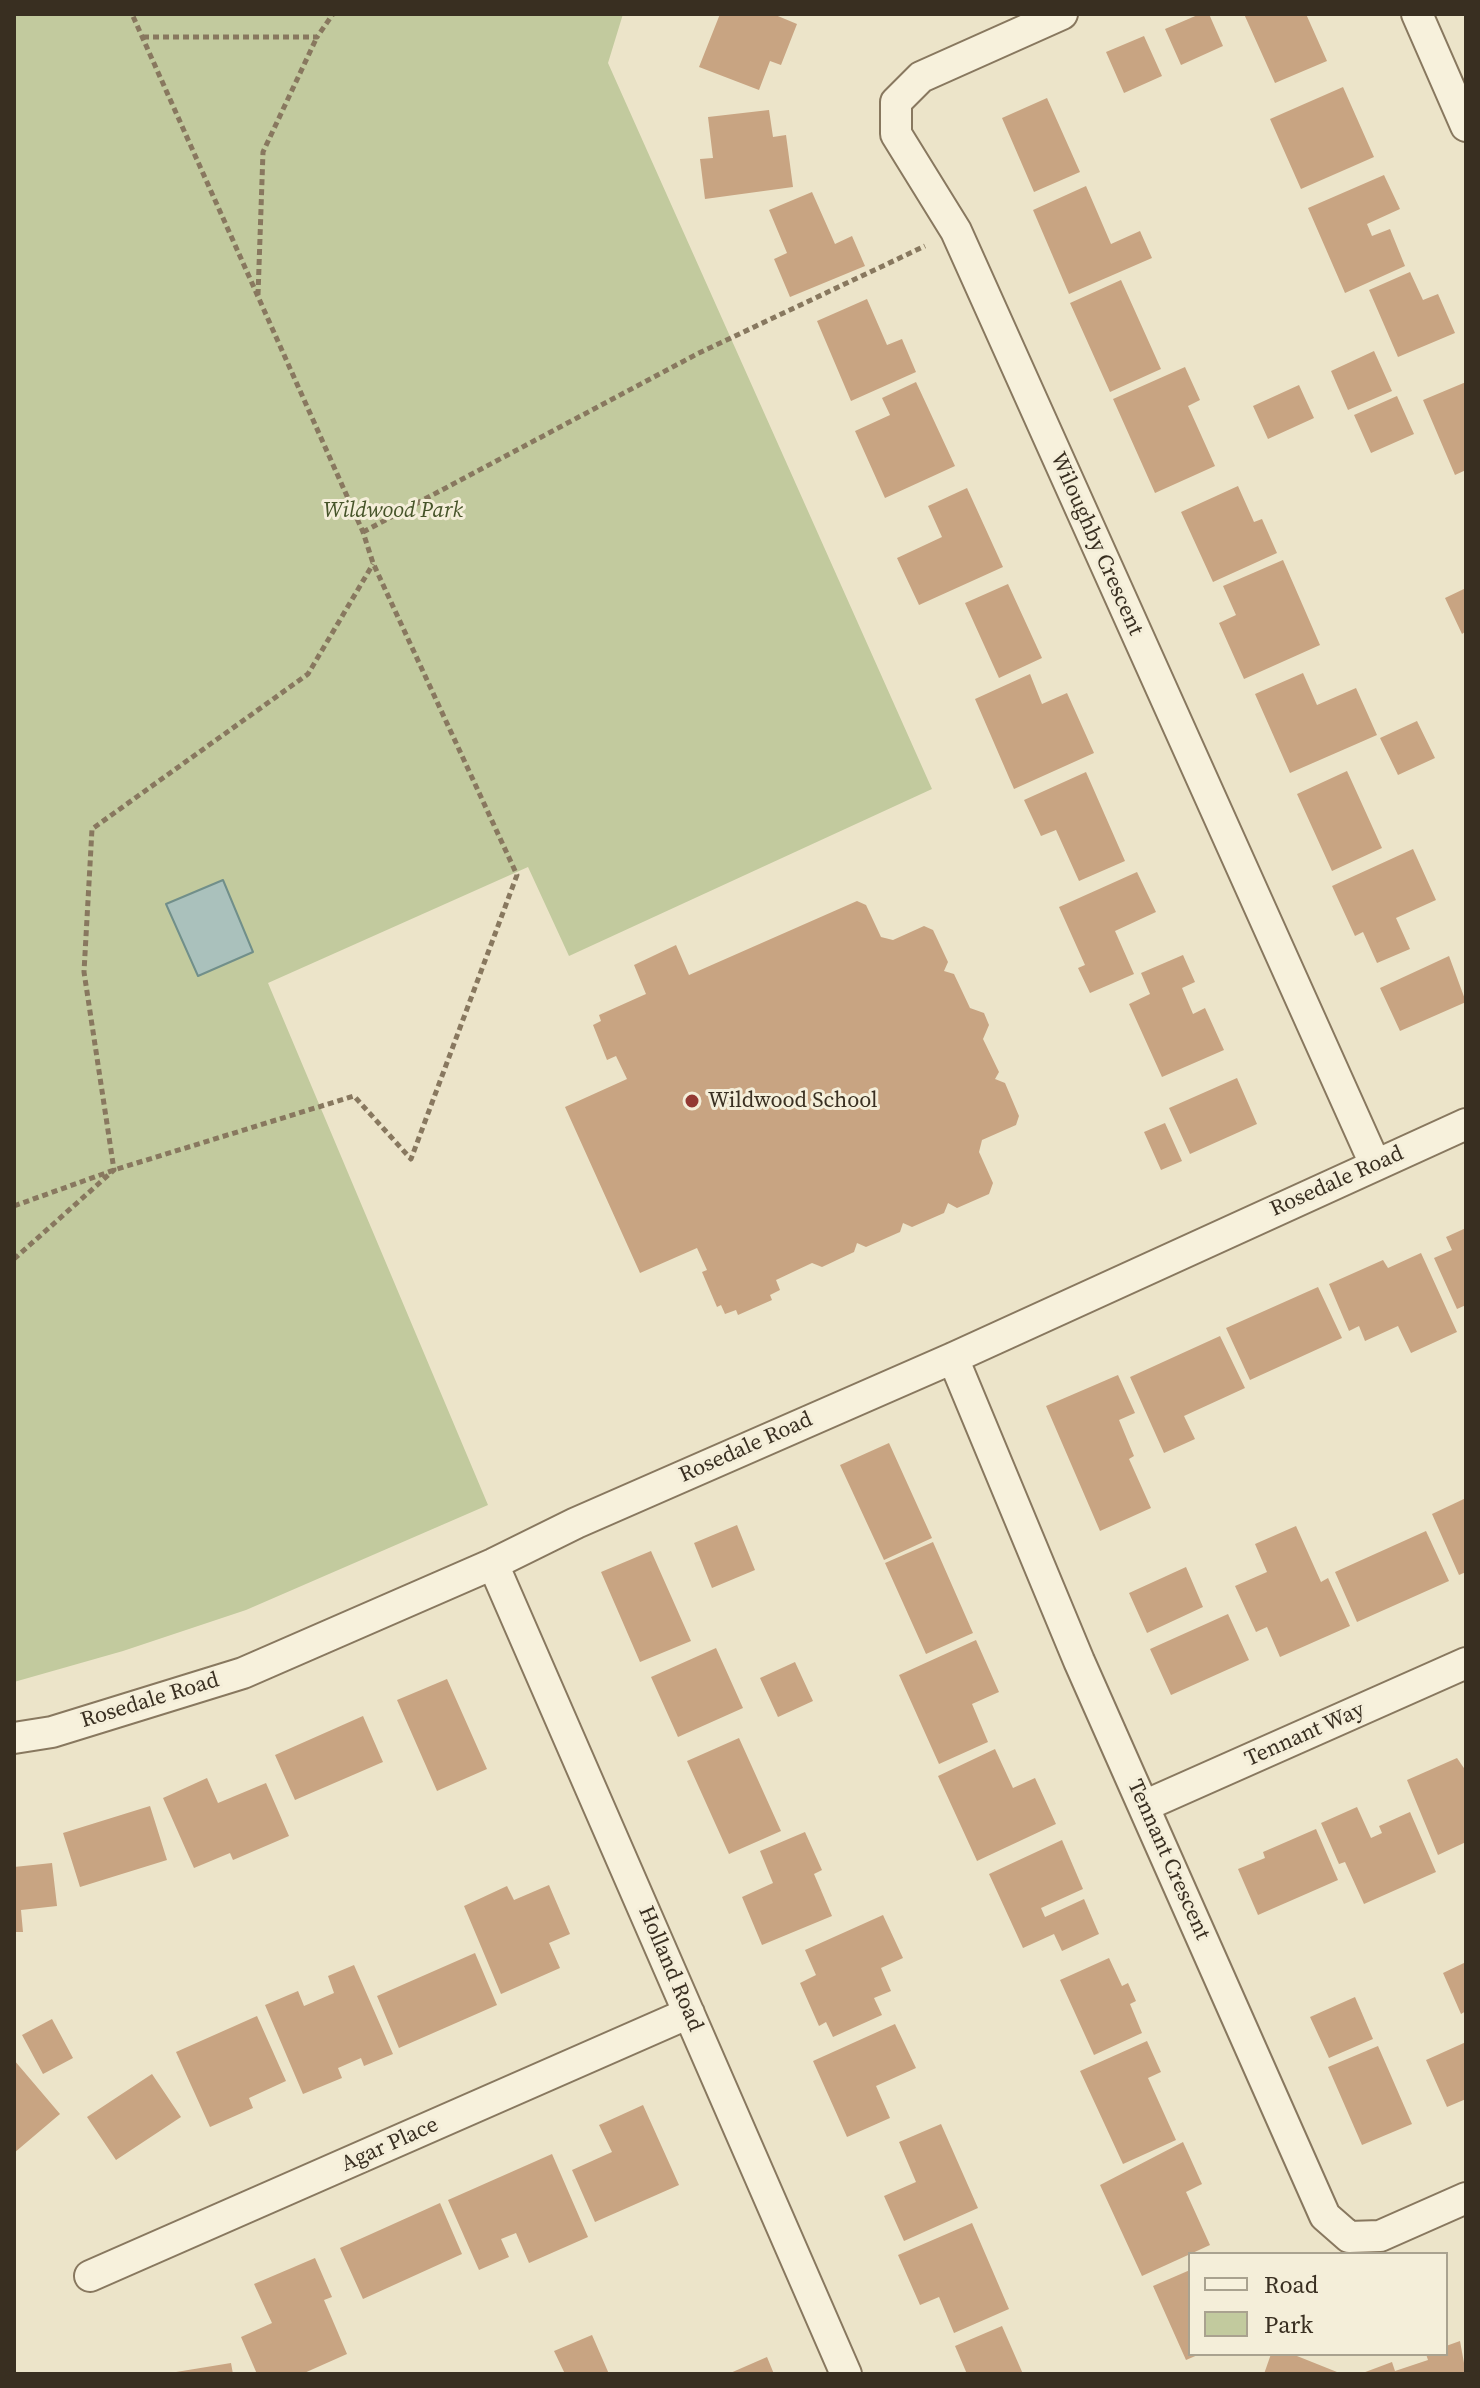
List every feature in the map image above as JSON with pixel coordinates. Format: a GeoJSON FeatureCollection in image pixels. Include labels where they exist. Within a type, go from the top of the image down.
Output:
{"type":"FeatureCollection","features":[{"type":"Feature","properties":{"kind":"street","name":"Wiloughby Crescent"},"geometry":{"type":"LineString","coordinates":[[1062,14],[921,77],[896,102],[896,134],[956,231],[1375,1164]]}},
{"type":"Feature","properties":{"kind":"street"},"geometry":{"type":"LineString","coordinates":[[1417,14],[1466,126]]}},
{"type":"Feature","properties":{"kind":"street","name":"Rosedale Road"},"geometry":{"type":"LineString","coordinates":[[14,1738],[52,1732],[243,1673],[953,1358],[1466,1124]]}},
{"type":"Feature","properties":{"kind":"street","name":"Tennant Crescent"},"geometry":{"type":"LineString","coordinates":[[953,1358],[1079,1661],[1325,2216],[1349,2237],[1380,2236],[1466,2198]]}},
{"type":"Feature","properties":{"kind":"street","name":"Holland Road"},"geometry":{"type":"LineString","coordinates":[[493,1564],[846,2374]]}},
{"type":"Feature","properties":{"kind":"street","name":"Tennant Way"},"geometry":{"type":"LineString","coordinates":[[1144,1806],[1466,1663]]}},
{"type":"Feature","properties":{"kind":"street","name":"Agar Place"},"geometry":{"type":"LineString","coordinates":[[90,2276],[689,2013]]}},
{"type":"Feature","properties":{"kind":"path"},"geometry":{"type":"LineString","coordinates":[[14,1206],[114,1170],[354,1096],[411,1159],[517,875],[373,563],[363,532],[132,14]]}},
{"type":"Feature","properties":{"kind":"path"},"geometry":{"type":"LineString","coordinates":[[258,297],[263,152],[317,37],[333,14]]}},
{"type":"Feature","properties":{"kind":"path"},"geometry":{"type":"LineString","coordinates":[[143,37],[317,37]]}},
{"type":"Feature","properties":{"kind":"path"},"geometry":{"type":"LineString","coordinates":[[363,532],[697,354],[920,248]]}},
{"type":"Feature","properties":{"kind":"path"},"geometry":{"type":"LineString","coordinates":[[114,1170],[84,972],[92,829],[308,674],[373,563]]}},
{"type":"Feature","properties":{"kind":"path"},"geometry":{"type":"LineString","coordinates":[[14,1259],[114,1170]]}},
{"type":"Feature","properties":{"kind":"green space","name":"Wildwood Park"},"geometry":{"type":"Polygon","coordinates":[[[14,14],[623,14],[608,63],[932,789],[569,956],[528,867],[268,983],[488,1505],[246,1610],[123,1651],[14,1682],[14,14]]]}},
{"type":"Feature","properties":{"kind":"water"},"geometry":{"type":"Polygon","coordinates":[[[223,880],[253,952],[198,976],[166,904],[223,880]]]}},
{"type":"Feature","properties":{"kind":"building"},"geometry":{"type":"Polygon","coordinates":[[[720,14],[773,14],[797,24],[781,65],[770,61],[759,90],[699,67],[720,14]]]}},
{"type":"Feature","properties":{"kind":"building"},"geometry":{"type":"Polygon","coordinates":[[[1200,14],[1209,14],[1223,46],[1181,65],[1165,29],[1200,14]]]}},
{"type":"Feature","properties":{"kind":"building"},"geometry":{"type":"Polygon","coordinates":[[[1244,14],[1306,14],[1327,61],[1275,83],[1244,14]]]}},
{"type":"Feature","properties":{"kind":"building"},"geometry":{"type":"Polygon","coordinates":[[[1144,36],[1162,76],[1124,93],[1106,52],[1144,36]]]}},
{"type":"Feature","properties":{"kind":"building"},"geometry":{"type":"Polygon","coordinates":[[[1343,87],[1374,157],[1301,189],[1270,119],[1343,87]]]}},
{"type":"Feature","properties":{"kind":"building"},"geometry":{"type":"Polygon","coordinates":[[[1047,98],[1080,172],[1034,192],[1002,118],[1047,98]]]}},
{"type":"Feature","properties":{"kind":"building"},"geometry":{"type":"Polygon","coordinates":[[[769,110],[773,137],[786,135],[793,187],[705,199],[700,159],[713,158],[708,117],[769,110]]]}},
{"type":"Feature","properties":{"kind":"building"},"geometry":{"type":"Polygon","coordinates":[[[1384,175],[1400,209],[1367,224],[1372,236],[1390,229],[1405,266],[1345,293],[1308,208],[1384,175]]]}},
{"type":"Feature","properties":{"kind":"building"},"geometry":{"type":"Polygon","coordinates":[[[1086,186],[1111,244],[1140,231],[1152,258],[1069,294],[1033,210],[1086,186]]]}},
{"type":"Feature","properties":{"kind":"building"},"geometry":{"type":"Polygon","coordinates":[[[812,192],[835,244],[852,236],[865,266],[790,297],[774,259],[787,253],[769,210],[812,192]]]}},
{"type":"Feature","properties":{"kind":"building"},"geometry":{"type":"Polygon","coordinates":[[[1410,272],[1423,300],[1438,294],[1455,333],[1398,357],[1369,290],[1410,272]]]}},
{"type":"Feature","properties":{"kind":"building"},"geometry":{"type":"Polygon","coordinates":[[[1121,280],[1161,369],[1110,392],[1070,303],[1121,280]]]}},
{"type":"Feature","properties":{"kind":"building"},"geometry":{"type":"Polygon","coordinates":[[[867,299],[887,345],[902,339],[916,372],[851,401],[817,321],[867,299]]]}},
{"type":"Feature","properties":{"kind":"building"},"geometry":{"type":"Polygon","coordinates":[[[1374,351],[1392,391],[1348,410],[1331,371],[1374,351]]]}},
{"type":"Feature","properties":{"kind":"building"},"geometry":{"type":"Polygon","coordinates":[[[1185,367],[1200,400],[1188,406],[1215,466],[1155,493],[1113,399],[1185,367]]]}},
{"type":"Feature","properties":{"kind":"building"},"geometry":{"type":"Polygon","coordinates":[[[916,382],[955,466],[885,498],[855,431],[890,415],[882,398],[916,382]]]}},
{"type":"Feature","properties":{"kind":"building"},"geometry":{"type":"Polygon","coordinates":[[[1466,382],[1466,470],[1455,475],[1423,400],[1466,382]]]}},
{"type":"Feature","properties":{"kind":"building"},"geometry":{"type":"Polygon","coordinates":[[[1299,385],[1314,418],[1268,439],[1253,406],[1299,385]]]}},
{"type":"Feature","properties":{"kind":"building"},"geometry":{"type":"Polygon","coordinates":[[[1397,396],[1414,434],[1371,453],[1354,415],[1397,396]]]}},
{"type":"Feature","properties":{"kind":"building"},"geometry":{"type":"Polygon","coordinates":[[[1238,486],[1254,522],[1262,519],[1277,553],[1213,582],[1181,512],[1238,486]]]}},
{"type":"Feature","properties":{"kind":"building"},"geometry":{"type":"Polygon","coordinates":[[[967,488],[1003,567],[919,605],[897,558],[942,537],[928,506],[967,488]]]}},
{"type":"Feature","properties":{"kind":"building"},"geometry":{"type":"Polygon","coordinates":[[[1283,560],[1320,645],[1244,679],[1219,623],[1236,615],[1223,586],[1283,560]]]}},
{"type":"Feature","properties":{"kind":"building"},"geometry":{"type":"Polygon","coordinates":[[[1008,584],[1042,658],[999,678],[965,603],[1008,584]]]}},
{"type":"Feature","properties":{"kind":"building"},"geometry":{"type":"Polygon","coordinates":[[[1466,588],[1466,631],[1462,634],[1445,598],[1466,588]]]}},
{"type":"Feature","properties":{"kind":"building"},"geometry":{"type":"Polygon","coordinates":[[[1303,673],[1317,705],[1356,688],[1377,735],[1290,773],[1255,694],[1303,673]]]}},
{"type":"Feature","properties":{"kind":"building"},"geometry":{"type":"Polygon","coordinates":[[[1030,674],[1042,704],[1067,693],[1094,753],[1014,789],[975,699],[1030,674]]]}},
{"type":"Feature","properties":{"kind":"building"},"geometry":{"type":"Polygon","coordinates":[[[1417,721],[1435,758],[1398,775],[1380,738],[1417,721]]]}},
{"type":"Feature","properties":{"kind":"building"},"geometry":{"type":"Polygon","coordinates":[[[1347,771],[1382,848],[1332,871],[1297,794],[1347,771]]]}},
{"type":"Feature","properties":{"kind":"building"},"geometry":{"type":"Polygon","coordinates":[[[1086,772],[1125,861],[1079,881],[1056,830],[1041,836],[1024,800],[1086,772]]]}},
{"type":"Feature","properties":{"kind":"building"},"geometry":{"type":"Polygon","coordinates":[[[1413,849],[1436,900],[1396,918],[1410,949],[1377,963],[1363,932],[1355,936],[1332,886],[1413,849]]]}},
{"type":"Feature","properties":{"kind":"building"},"geometry":{"type":"Polygon","coordinates":[[[1137,872],[1156,912],[1115,931],[1134,974],[1090,993],[1078,968],[1085,965],[1059,907],[1137,872]]]}},
{"type":"Feature","properties":{"kind":"building","name":"Wildwood School"},"geometry":{"type":"Polygon","coordinates":[[[857,901],[866,905],[881,937],[893,940],[924,926],[933,930],[948,962],[944,971],[954,974],[970,1008],[984,1013],[989,1025],[983,1039],[999,1072],[995,1079],[1005,1083],[1019,1116],[1016,1125],[982,1140],[979,1152],[993,1183],[989,1194],[957,1208],[948,1203],[944,1213],[912,1227],[903,1223],[900,1232],[866,1247],[857,1243],[854,1252],[822,1267],[812,1263],[776,1280],[780,1290],[770,1295],[772,1300],[738,1315],[736,1310],[725,1314],[721,1305],[717,1307],[702,1272],[707,1270],[697,1248],[640,1273],[565,1107],[627,1079],[616,1056],[607,1060],[593,1025],[601,1021],[599,1015],[646,994],[634,965],[676,945],[689,975],[857,901]]]}},
{"type":"Feature","properties":{"kind":"building"},"geometry":{"type":"Polygon","coordinates":[[[1183,955],[1195,982],[1182,988],[1193,1014],[1205,1008],[1224,1050],[1162,1077],[1129,1004],[1150,994],[1141,973],[1183,955]]]}},
{"type":"Feature","properties":{"kind":"building"},"geometry":{"type":"Polygon","coordinates":[[[1449,956],[1466,1002],[1400,1031],[1380,988],[1449,956]]]}},
{"type":"Feature","properties":{"kind":"building"},"geometry":{"type":"Polygon","coordinates":[[[1237,1078],[1257,1124],[1190,1154],[1169,1108],[1237,1078]]]}},
{"type":"Feature","properties":{"kind":"building"},"geometry":{"type":"Polygon","coordinates":[[[1165,1123],[1182,1161],[1161,1170],[1144,1132],[1165,1123]]]}},
{"type":"Feature","properties":{"kind":"building"},"geometry":{"type":"Polygon","coordinates":[[[1466,1228],[1466,1305],[1457,1309],[1434,1258],[1452,1250],[1446,1237],[1466,1228]]]}},
{"type":"Feature","properties":{"kind":"building"},"geometry":{"type":"Polygon","coordinates":[[[1421,1253],[1457,1332],[1411,1353],[1398,1326],[1365,1341],[1359,1326],[1349,1331],[1329,1284],[1383,1260],[1388,1268],[1421,1253]]]}},
{"type":"Feature","properties":{"kind":"building"},"geometry":{"type":"Polygon","coordinates":[[[1318,1287],[1342,1338],[1250,1380],[1226,1328],[1318,1287]]]}},
{"type":"Feature","properties":{"kind":"building"},"geometry":{"type":"Polygon","coordinates":[[[1220,1336],[1245,1388],[1184,1416],[1195,1439],[1164,1453],[1130,1377],[1220,1336]]]}},
{"type":"Feature","properties":{"kind":"building"},"geometry":{"type":"Polygon","coordinates":[[[1118,1375],[1135,1413],[1119,1420],[1134,1456],[1129,1459],[1151,1508],[1100,1531],[1046,1406],[1118,1375]]]}},
{"type":"Feature","properties":{"kind":"building"},"geometry":{"type":"Polygon","coordinates":[[[889,1443],[932,1538],[884,1560],[840,1465],[889,1443]]]}},
{"type":"Feature","properties":{"kind":"building"},"geometry":{"type":"Polygon","coordinates":[[[1466,1498],[1466,1572],[1459,1575],[1432,1514],[1466,1498]]]}},
{"type":"Feature","properties":{"kind":"building"},"geometry":{"type":"Polygon","coordinates":[[[737,1525],[755,1570],[712,1588],[694,1543],[737,1525]]]}},
{"type":"Feature","properties":{"kind":"building"},"geometry":{"type":"Polygon","coordinates":[[[1296,1526],[1321,1582],[1328,1578],[1350,1626],[1280,1657],[1267,1627],[1256,1632],[1235,1586],[1267,1572],[1255,1544],[1296,1526]]]}},
{"type":"Feature","properties":{"kind":"building"},"geometry":{"type":"Polygon","coordinates":[[[1426,1531],[1449,1581],[1357,1622],[1335,1572],[1426,1531]]]}},
{"type":"Feature","properties":{"kind":"building"},"geometry":{"type":"Polygon","coordinates":[[[933,1542],[973,1633],[926,1654],[885,1563],[933,1542]]]}},
{"type":"Feature","properties":{"kind":"building"},"geometry":{"type":"Polygon","coordinates":[[[651,1551],[691,1641],[640,1662],[601,1572],[651,1551]]]}},
{"type":"Feature","properties":{"kind":"building"},"geometry":{"type":"Polygon","coordinates":[[[1186,1567],[1203,1607],[1147,1633],[1129,1593],[1186,1567]]]}},
{"type":"Feature","properties":{"kind":"building"},"geometry":{"type":"Polygon","coordinates":[[[1228,1614],[1249,1660],[1171,1695],[1150,1649],[1228,1614]]]}},
{"type":"Feature","properties":{"kind":"building"},"geometry":{"type":"Polygon","coordinates":[[[976,1640],[999,1692],[972,1704],[988,1742],[939,1764],[899,1675],[976,1640]]]}},
{"type":"Feature","properties":{"kind":"building"},"geometry":{"type":"Polygon","coordinates":[[[716,1648],[743,1708],[678,1737],[651,1677],[716,1648]]]}},
{"type":"Feature","properties":{"kind":"building"},"geometry":{"type":"Polygon","coordinates":[[[795,1662],[813,1701],[778,1717],[760,1678],[795,1662]]]}},
{"type":"Feature","properties":{"kind":"building"},"geometry":{"type":"Polygon","coordinates":[[[447,1679],[487,1769],[437,1791],[397,1700],[447,1679]]]}},
{"type":"Feature","properties":{"kind":"building"},"geometry":{"type":"Polygon","coordinates":[[[363,1716],[383,1762],[295,1800],[275,1755],[363,1716]]]}},
{"type":"Feature","properties":{"kind":"building"},"geometry":{"type":"Polygon","coordinates":[[[739,1738],[781,1831],[729,1854],[687,1761],[739,1738]]]}},
{"type":"Feature","properties":{"kind":"building"},"geometry":{"type":"Polygon","coordinates":[[[995,1749],[1013,1788],[1035,1778],[1056,1824],[977,1861],[938,1776],[995,1749]]]}},
{"type":"Feature","properties":{"kind":"building"},"geometry":{"type":"Polygon","coordinates":[[[1457,1758],[1466,1771],[1466,1842],[1438,1855],[1407,1780],[1457,1758]]]}},
{"type":"Feature","properties":{"kind":"building"},"geometry":{"type":"Polygon","coordinates":[[[207,1778],[218,1803],[266,1783],[289,1836],[233,1860],[230,1853],[194,1868],[163,1798],[207,1778]]]}},
{"type":"Feature","properties":{"kind":"building"},"geometry":{"type":"Polygon","coordinates":[[[150,1806],[167,1860],[80,1887],[63,1833],[150,1806]]]}},
{"type":"Feature","properties":{"kind":"building"},"geometry":{"type":"Polygon","coordinates":[[[1357,1807],[1371,1838],[1382,1833],[1379,1826],[1410,1812],[1436,1872],[1364,1904],[1345,1862],[1339,1864],[1321,1823],[1357,1807]]]}},
{"type":"Feature","properties":{"kind":"building"},"geometry":{"type":"Polygon","coordinates":[[[1316,1829],[1338,1880],[1258,1915],[1238,1869],[1265,1858],[1263,1852],[1316,1829]]]}},
{"type":"Feature","properties":{"kind":"building"},"geometry":{"type":"Polygon","coordinates":[[[805,1832],[822,1870],[814,1874],[832,1916],[762,1945],[742,1897],[773,1883],[760,1851],[805,1832]]]}},
{"type":"Feature","properties":{"kind":"building"},"geometry":{"type":"Polygon","coordinates":[[[1062,1840],[1083,1889],[1041,1908],[1045,1917],[1084,1899],[1099,1934],[1062,1951],[1054,1934],[1023,1948],[989,1874],[1062,1840]]]}},
{"type":"Feature","properties":{"kind":"building"},"geometry":{"type":"Polygon","coordinates":[[[52,1863],[57,1906],[21,1910],[23,1932],[14,1932],[14,1867],[52,1863]]]}},
{"type":"Feature","properties":{"kind":"building"},"geometry":{"type":"Polygon","coordinates":[[[549,1885],[570,1934],[549,1943],[560,1968],[501,1994],[464,1906],[507,1886],[514,1900],[549,1885]]]}},
{"type":"Feature","properties":{"kind":"building"},"geometry":{"type":"Polygon","coordinates":[[[883,1915],[903,1958],[881,1968],[891,1991],[874,1998],[882,2015],[833,2037],[826,2022],[819,2026],[800,1983],[816,1975],[805,1950],[883,1915]]]}},
{"type":"Feature","properties":{"kind":"building"},"geometry":{"type":"Polygon","coordinates":[[[475,1953],[497,2005],[399,2048],[377,1996],[475,1953]]]}},
{"type":"Feature","properties":{"kind":"building"},"geometry":{"type":"Polygon","coordinates":[[[1109,1958],[1122,1986],[1128,1983],[1136,2001],[1130,2004],[1142,2033],[1094,2055],[1060,1980],[1109,1958]]]}},
{"type":"Feature","properties":{"kind":"building"},"geometry":{"type":"Polygon","coordinates":[[[1466,1962],[1466,2011],[1461,2014],[1443,1973],[1466,1962]]]}},
{"type":"Feature","properties":{"kind":"building"},"geometry":{"type":"Polygon","coordinates":[[[354,1965],[393,2054],[364,2066],[361,2058],[338,2068],[342,2078],[303,2094],[265,2005],[298,1991],[304,2006],[334,1993],[328,1976],[354,1965]]]}},
{"type":"Feature","properties":{"kind":"building"},"geometry":{"type":"Polygon","coordinates":[[[1355,1997],[1373,2039],[1329,2058],[1310,2017],[1355,1997]]]}},
{"type":"Feature","properties":{"kind":"building"},"geometry":{"type":"Polygon","coordinates":[[[257,2016],[286,2081],[249,2098],[253,2108],[210,2127],[176,2052],[257,2016]]]}},
{"type":"Feature","properties":{"kind":"building"},"geometry":{"type":"Polygon","coordinates":[[[52,2019],[73,2058],[43,2074],[22,2035],[52,2019]]]}},
{"type":"Feature","properties":{"kind":"building"},"geometry":{"type":"Polygon","coordinates":[[[895,2024],[916,2068],[876,2086],[890,2118],[847,2137],[813,2061],[895,2024]]]}},
{"type":"Feature","properties":{"kind":"building"},"geometry":{"type":"Polygon","coordinates":[[[1147,2041],[1161,2072],[1148,2078],[1176,2140],[1123,2164],[1080,2071],[1147,2041]]]}},
{"type":"Feature","properties":{"kind":"building"},"geometry":{"type":"Polygon","coordinates":[[[1466,2042],[1466,2099],[1447,2107],[1426,2060],[1466,2042]]]}},
{"type":"Feature","properties":{"kind":"building"},"geometry":{"type":"Polygon","coordinates":[[[1378,2046],[1412,2124],[1362,2145],[1328,2067],[1378,2046]]]}},
{"type":"Feature","properties":{"kind":"building"},"geometry":{"type":"Polygon","coordinates":[[[14,2060],[60,2114],[14,2153],[14,2060]]]}},
{"type":"Feature","properties":{"kind":"building"},"geometry":{"type":"Polygon","coordinates":[[[152,2074],[181,2117],[116,2160],[87,2117],[152,2074]]]}},
{"type":"Feature","properties":{"kind":"building"},"geometry":{"type":"Polygon","coordinates":[[[643,2105],[679,2185],[595,2222],[572,2170],[612,2152],[599,2125],[643,2105]]]}},
{"type":"Feature","properties":{"kind":"building"},"geometry":{"type":"Polygon","coordinates":[[[941,2124],[978,2208],[904,2241],[884,2196],[916,2182],[899,2142],[941,2124]]]}},
{"type":"Feature","properties":{"kind":"building"},"geometry":{"type":"Polygon","coordinates":[[[1183,2142],[1202,2184],[1186,2192],[1210,2245],[1188,2252],[1188,2255],[1142,2276],[1100,2185],[1183,2142]]]}},
{"type":"Feature","properties":{"kind":"building"},"geometry":{"type":"Polygon","coordinates":[[[552,2154],[588,2237],[529,2263],[516,2233],[501,2239],[509,2257],[479,2270],[448,2200],[552,2154]]]}},
{"type":"Feature","properties":{"kind":"building"},"geometry":{"type":"Polygon","coordinates":[[[440,2203],[462,2254],[363,2299],[340,2248],[440,2203]]]}},
{"type":"Feature","properties":{"kind":"building"},"geometry":{"type":"Polygon","coordinates":[[[972,2223],[1009,2309],[954,2333],[939,2297],[920,2305],[898,2255],[972,2223]]]}},
{"type":"Feature","properties":{"kind":"building"},"geometry":{"type":"Polygon","coordinates":[[[315,2258],[332,2297],[324,2300],[347,2354],[302,2374],[257,2374],[241,2337],[272,2323],[254,2284],[315,2258]]]}},
{"type":"Feature","properties":{"kind":"building"},"geometry":{"type":"Polygon","coordinates":[[[1188,2271],[1188,2356],[1195,2356],[1186,2360],[1153,2286],[1188,2271]]]}},
{"type":"Feature","properties":{"kind":"building"},"geometry":{"type":"Polygon","coordinates":[[[1002,2326],[1023,2374],[967,2374],[955,2346],[1002,2326]]]}},
{"type":"Feature","properties":{"kind":"building"},"geometry":{"type":"Polygon","coordinates":[[[592,2335],[609,2374],[565,2374],[554,2351],[592,2335]]]}},
{"type":"Feature","properties":{"kind":"building"},"geometry":{"type":"Polygon","coordinates":[[[1460,2341],[1466,2374],[1360,2374],[1392,2362],[1395,2371],[1428,2360],[1427,2356],[1448,2356],[1448,2345],[1460,2341]]]}},
{"type":"Feature","properties":{"kind":"building"},"geometry":{"type":"Polygon","coordinates":[[[1270,2356],[1297,2356],[1342,2374],[1264,2374],[1270,2356]]]}},
{"type":"Feature","properties":{"kind":"building"},"geometry":{"type":"Polygon","coordinates":[[[767,2357],[774,2374],[728,2374],[767,2357]]]}},
{"type":"Feature","properties":{"kind":"building"},"geometry":{"type":"Polygon","coordinates":[[[231,2363],[233,2374],[176,2374],[176,2372],[231,2363]]]}},
{"type":"Feature","properties":{"kind":"place","name":"Wildwood School"},"geometry":{"type":"Point","coordinates":[692,1101]}}]}
